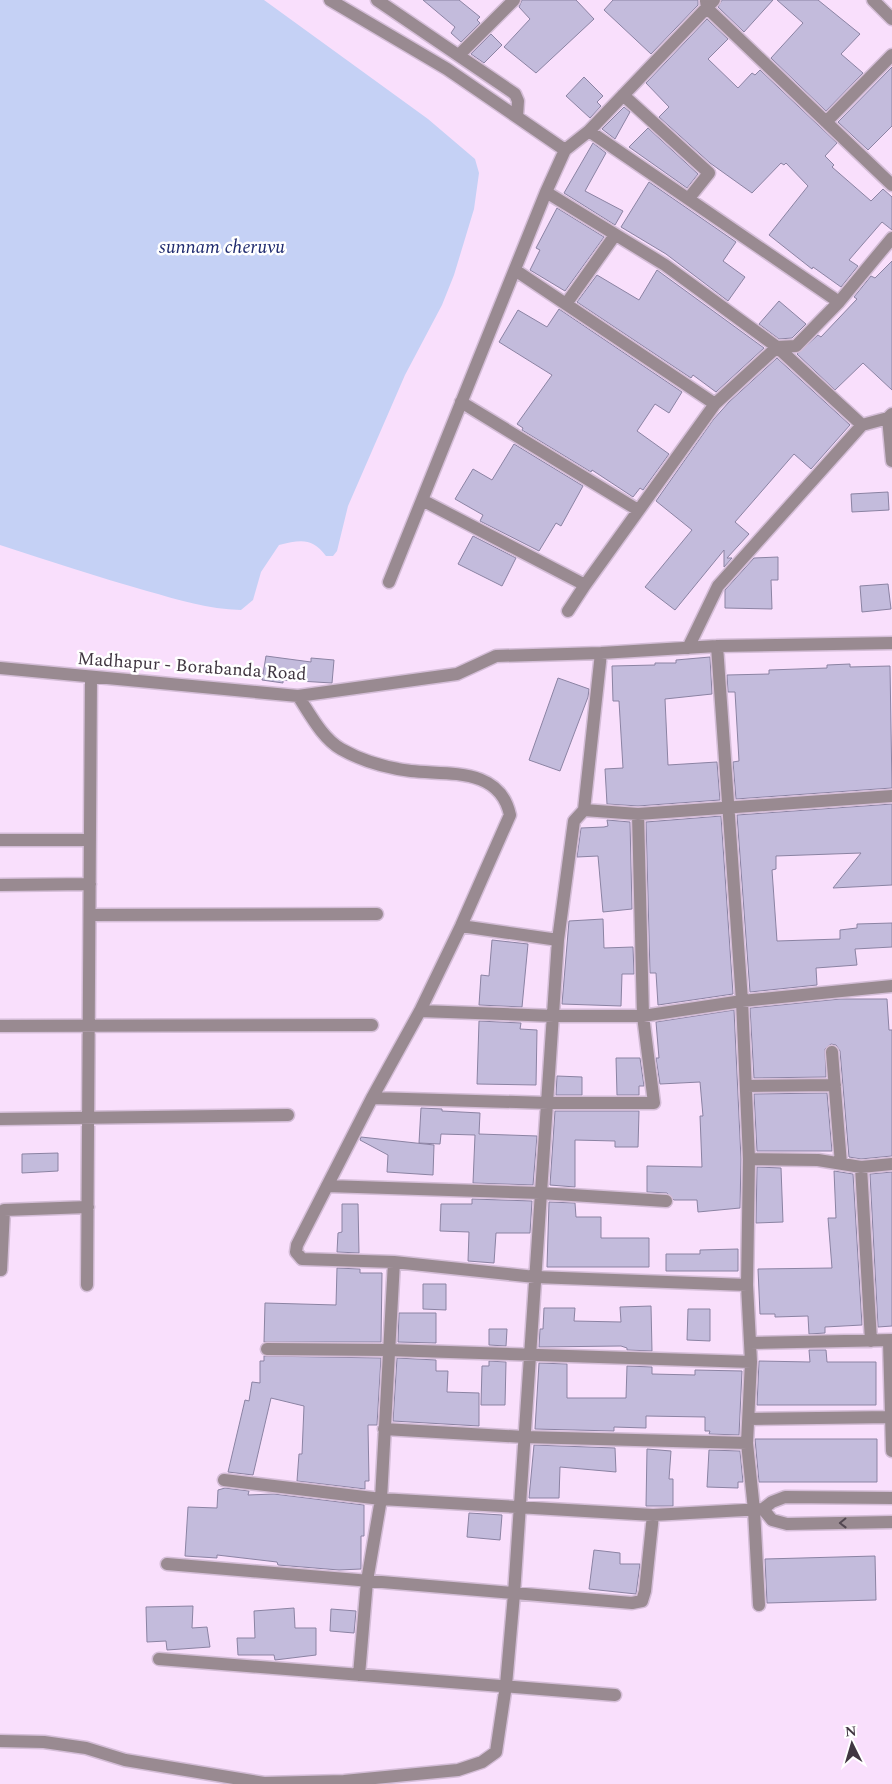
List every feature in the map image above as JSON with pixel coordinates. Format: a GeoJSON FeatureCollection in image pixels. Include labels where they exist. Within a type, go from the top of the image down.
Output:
{"type":"FeatureCollection","features":[{"type":"Feature","properties":{"kind":"street"},"geometry":{"type":"LineString","coordinates":[[330,0],[447,69],[566,150]]}},
{"type":"Feature","properties":{"kind":"street"},"geometry":{"type":"LineString","coordinates":[[378,0],[515,94],[518,101],[517,117]]}},
{"type":"Feature","properties":{"kind":"street"},"geometry":{"type":"LineString","coordinates":[[460,55],[514,0]]}},
{"type":"Feature","properties":{"kind":"street"},"geometry":{"type":"LineString","coordinates":[[873,0],[892,19]]}},
{"type":"Feature","properties":{"kind":"street"},"geometry":{"type":"LineString","coordinates":[[389,582],[546,192],[566,150],[589,131],[709,3],[826,122],[892,185]]}},
{"type":"Feature","properties":{"kind":"street"},"geometry":{"type":"LineString","coordinates":[[826,122],[892,55]]}},
{"type":"Feature","properties":{"kind":"street"},"geometry":{"type":"LineString","coordinates":[[623,95],[709,173],[689,198]]}},
{"type":"Feature","properties":{"kind":"street"},"geometry":{"type":"LineString","coordinates":[[589,131],[840,302]]}},
{"type":"Feature","properties":{"kind":"street"},"geometry":{"type":"LineString","coordinates":[[546,192],[665,265],[777,347],[862,424]]}},
{"type":"Feature","properties":{"kind":"street"},"geometry":{"type":"LineString","coordinates":[[566,304],[615,234]]}},
{"type":"Feature","properties":{"kind":"street"},"geometry":{"type":"LineString","coordinates":[[568,611],[715,404],[777,347],[796,346],[840,302],[892,238]]}},
{"type":"Feature","properties":{"kind":"street"},"geometry":{"type":"LineString","coordinates":[[515,270],[715,404]]}},
{"type":"Feature","properties":{"kind":"street"},"geometry":{"type":"LineString","coordinates":[[461,402],[638,510]]}},
{"type":"Feature","properties":{"kind":"street"},"geometry":{"type":"LineString","coordinates":[[688,648],[718,586],[862,424],[891,416],[892,461]]}},
{"type":"Feature","properties":{"kind":"street"},"geometry":{"type":"LineString","coordinates":[[422,500],[585,585]]}},
{"type":"Feature","properties":{"kind":"street","name":"Madhapur - Borabanda Road"},"geometry":{"type":"LineString","coordinates":[[0,668],[302,695],[457,674],[496,656],[601,653],[717,646],[892,643]]}},
{"type":"Feature","properties":{"kind":"street"},"geometry":{"type":"LineString","coordinates":[[717,646],[730,809],[746,1086],[749,1158],[747,1285],[751,1362],[747,1443],[759,1510],[759,1606]]}},
{"type":"Feature","properties":{"kind":"street"},"geometry":{"type":"LineString","coordinates":[[0,1741],[44,1742],[86,1748],[125,1760],[264,1783],[344,1781],[458,1770],[482,1762],[496,1752],[506,1685],[514,1594],[558,940],[574,821],[584,810],[601,653]]}},
{"type":"Feature","properties":{"kind":"street"},"geometry":{"type":"LineString","coordinates":[[87,1285],[91,677]]}},
{"type":"Feature","properties":{"kind":"street"},"geometry":{"type":"LineString","coordinates":[[302,695],[330,741],[341,749],[367,761],[392,768],[473,776],[487,782],[501,793],[508,806],[510,815],[461,926],[420,1011],[372,1098],[297,1245],[296,1252],[302,1259],[394,1262],[535,1276],[747,1285]]}},
{"type":"Feature","properties":{"kind":"street"},"geometry":{"type":"LineString","coordinates":[[584,810],[638,814],[730,809],[892,796]]}},
{"type":"Feature","properties":{"kind":"street"},"geometry":{"type":"LineString","coordinates":[[372,1098],[548,1103],[654,1103],[643,1016],[638,814]]}},
{"type":"Feature","properties":{"kind":"street"},"geometry":{"type":"LineString","coordinates":[[0,840],[90,840]]}},
{"type":"Feature","properties":{"kind":"street"},"geometry":{"type":"LineString","coordinates":[[0,885],[90,884]]}},
{"type":"Feature","properties":{"kind":"street"},"geometry":{"type":"LineString","coordinates":[[90,915],[377,914]]}},
{"type":"Feature","properties":{"kind":"street"},"geometry":{"type":"LineString","coordinates":[[461,926],[558,940]]}},
{"type":"Feature","properties":{"kind":"street"},"geometry":{"type":"LineString","coordinates":[[420,1011],[554,1016],[643,1016],[742,1001],[892,986]]}},
{"type":"Feature","properties":{"kind":"street"},"geometry":{"type":"LineString","coordinates":[[0,1026],[372,1025]]}},
{"type":"Feature","properties":{"kind":"street"},"geometry":{"type":"LineString","coordinates":[[832,1052],[841,1164]]}},
{"type":"Feature","properties":{"kind":"street"},"geometry":{"type":"LineString","coordinates":[[746,1086],[835,1084]]}},
{"type":"Feature","properties":{"kind":"street"},"geometry":{"type":"LineString","coordinates":[[0,1119],[288,1116]]}},
{"type":"Feature","properties":{"kind":"street"},"geometry":{"type":"LineString","coordinates":[[749,1158],[818,1160],[861,1167],[892,1164]]}},
{"type":"Feature","properties":{"kind":"street"},"geometry":{"type":"LineString","coordinates":[[861,1167],[871,1341]]}},
{"type":"Feature","properties":{"kind":"street"},"geometry":{"type":"LineString","coordinates":[[327,1186],[540,1193],[666,1201]]}},
{"type":"Feature","properties":{"kind":"street"},"geometry":{"type":"LineString","coordinates":[[1,1270],[4,1210],[88,1207]]}},
{"type":"Feature","properties":{"kind":"street"},"geometry":{"type":"LineString","coordinates":[[359,1676],[367,1581],[380,1499],[394,1262]]}},
{"type":"Feature","properties":{"kind":"street"},"geometry":{"type":"LineString","coordinates":[[750,1343],[891,1340],[892,1451]]}},
{"type":"Feature","properties":{"kind":"street"},"geometry":{"type":"LineString","coordinates":[[267,1350],[388,1350],[751,1362]]}},
{"type":"Feature","properties":{"kind":"street"},"geometry":{"type":"LineString","coordinates":[[749,1419],[891,1417]]}},
{"type":"Feature","properties":{"kind":"street"},"geometry":{"type":"LineString","coordinates":[[384,1429],[524,1437],[747,1443]]}},
{"type":"Feature","properties":{"kind":"street"},"geometry":{"type":"LineString","coordinates":[[224,1480],[380,1499],[653,1515],[759,1510],[785,1497],[892,1498]]}},
{"type":"Feature","properties":{"kind":"street"},"geometry":{"type":"LineString","coordinates":[[759,1510],[772,1520],[787,1524],[892,1522]]}},
{"type":"Feature","properties":{"kind":"street"},"geometry":{"type":"LineString","coordinates":[[166,1564],[632,1603],[642,1600],[645,1591],[653,1515]]}},
{"type":"Feature","properties":{"kind":"street"},"geometry":{"type":"LineString","coordinates":[[160,1659],[615,1695]]}},
{"type":"Feature","properties":{"kind":"water","name":"sunnam cheruvu"},"geometry":{"type":"Polygon","coordinates":[[[0,0],[264,0],[428,119],[475,159],[479,173],[474,209],[454,275],[442,305],[405,375],[348,506],[337,551],[333,556],[326,556],[311,543],[299,541],[279,545],[261,572],[253,600],[241,610],[205,606],[171,598],[0,545],[0,0]]]}},
{"type":"Feature","properties":{"kind":"building"},"geometry":{"type":"Polygon","coordinates":[[[423,0],[459,0],[480,17],[477,20],[480,23],[461,42],[451,33],[455,27],[423,0]]]}},
{"type":"Feature","properties":{"kind":"building"},"geometry":{"type":"Polygon","coordinates":[[[522,0],[576,0],[594,19],[536,73],[504,47],[530,19],[519,7],[522,0]]]}},
{"type":"Feature","properties":{"kind":"building"},"geometry":{"type":"Polygon","coordinates":[[[613,0],[698,0],[698,5],[651,54],[604,10],[613,0]]]}},
{"type":"Feature","properties":{"kind":"building"},"geometry":{"type":"Polygon","coordinates":[[[722,0],[773,0],[744,32],[718,7],[722,0]]]}},
{"type":"Feature","properties":{"kind":"building"},"geometry":{"type":"Polygon","coordinates":[[[777,0],[818,0],[860,34],[841,54],[863,73],[826,111],[771,58],[803,23],[777,0]]]}},
{"type":"Feature","properties":{"kind":"building"},"geometry":{"type":"Polygon","coordinates":[[[707,19],[728,39],[708,59],[738,88],[752,73],[755,75],[760,70],[837,143],[825,156],[834,165],[832,167],[871,201],[883,189],[892,197],[892,230],[882,222],[849,260],[858,266],[841,287],[813,267],[812,269],[769,235],[808,186],[786,163],[784,165],[781,163],[752,193],[710,163],[659,117],[669,107],[646,83],[707,19]]]}},
{"type":"Feature","properties":{"kind":"building"},"geometry":{"type":"Polygon","coordinates":[[[491,34],[502,45],[484,63],[471,54],[491,34]]]}},
{"type":"Feature","properties":{"kind":"building"},"geometry":{"type":"Polygon","coordinates":[[[892,67],[892,126],[868,150],[838,122],[892,67]]]}},
{"type":"Feature","properties":{"kind":"building"},"geometry":{"type":"Polygon","coordinates":[[[584,77],[603,96],[597,102],[601,106],[590,118],[566,96],[584,77]]]}},
{"type":"Feature","properties":{"kind":"building"},"geometry":{"type":"Polygon","coordinates":[[[624,107],[630,112],[615,139],[602,129],[624,107]]]}},
{"type":"Feature","properties":{"kind":"building"},"geometry":{"type":"Polygon","coordinates":[[[648,128],[698,174],[687,188],[629,147],[648,128]]]}},
{"type":"Feature","properties":{"kind":"building"},"geometry":{"type":"Polygon","coordinates":[[[593,143],[606,153],[585,191],[623,211],[615,225],[564,193],[593,143]]]}},
{"type":"Feature","properties":{"kind":"building"},"geometry":{"type":"Polygon","coordinates":[[[649,182],[736,242],[723,261],[745,277],[728,301],[666,254],[621,227],[649,182]]]}},
{"type":"Feature","properties":{"kind":"building"},"geometry":{"type":"Polygon","coordinates":[[[557,208],[604,237],[565,291],[530,270],[540,250],[536,248],[557,208]]]}},
{"type":"Feature","properties":{"kind":"building"},"geometry":{"type":"Polygon","coordinates":[[[892,261],[892,390],[863,363],[835,390],[797,354],[818,335],[821,337],[857,299],[854,297],[871,276],[875,278],[892,261]]]}},
{"type":"Feature","properties":{"kind":"building"},"geometry":{"type":"Polygon","coordinates":[[[657,270],[764,348],[716,392],[693,375],[691,378],[577,302],[597,275],[639,300],[657,270]]]}},
{"type":"Feature","properties":{"kind":"building"},"geometry":{"type":"Polygon","coordinates":[[[779,301],[806,324],[792,338],[779,339],[759,324],[779,301]]]}},
{"type":"Feature","properties":{"kind":"building"},"geometry":{"type":"Polygon","coordinates":[[[559,309],[682,392],[669,413],[655,404],[637,431],[669,454],[643,490],[640,488],[633,497],[592,470],[591,472],[522,430],[523,428],[517,424],[552,375],[499,342],[518,310],[547,327],[559,309]]]}},
{"type":"Feature","properties":{"kind":"building"},"geometry":{"type":"Polygon","coordinates":[[[777,358],[850,425],[811,469],[794,454],[735,522],[749,534],[727,558],[732,558],[724,567],[724,550],[675,610],[645,587],[692,530],[656,501],[713,420],[729,402],[777,358]]]}},
{"type":"Feature","properties":{"kind":"building"},"geometry":{"type":"Polygon","coordinates":[[[514,444],[583,486],[561,526],[556,523],[539,551],[480,521],[483,515],[455,499],[473,469],[492,480],[514,444]]]}},
{"type":"Feature","properties":{"kind":"building"},"geometry":{"type":"Polygon","coordinates":[[[888,492],[889,510],[852,512],[851,494],[888,492]]]}},
{"type":"Feature","properties":{"kind":"building"},"geometry":{"type":"Polygon","coordinates":[[[473,536],[516,558],[502,586],[458,564],[473,536]]]}},
{"type":"Feature","properties":{"kind":"building"},"geometry":{"type":"Polygon","coordinates":[[[778,557],[778,580],[771,580],[772,609],[725,608],[725,590],[754,558],[778,557]]]}},
{"type":"Feature","properties":{"kind":"building"},"geometry":{"type":"Polygon","coordinates":[[[888,584],[891,609],[862,612],[860,586],[888,584]]]}},
{"type":"Feature","properties":{"kind":"building"},"geometry":{"type":"Polygon","coordinates":[[[266,656],[311,662],[311,658],[334,660],[332,683],[283,680],[283,683],[262,680],[266,656]]]}},
{"type":"Feature","properties":{"kind":"building"},"geometry":{"type":"Polygon","coordinates":[[[710,657],[712,694],[665,699],[668,765],[717,762],[720,800],[638,806],[607,804],[605,769],[623,768],[619,701],[613,701],[612,666],[655,665],[655,663],[676,663],[676,660],[710,657]]]}},
{"type":"Feature","properties":{"kind":"building"},"geometry":{"type":"Polygon","coordinates":[[[850,664],[850,667],[890,666],[892,788],[736,799],[733,762],[739,761],[735,692],[728,692],[727,675],[769,674],[769,670],[827,668],[827,665],[850,664]]]}},
{"type":"Feature","properties":{"kind":"building"},"geometry":{"type":"Polygon","coordinates":[[[558,678],[589,689],[588,697],[560,771],[529,760],[558,678]]]}},
{"type":"Feature","properties":{"kind":"building"},"geometry":{"type":"Polygon","coordinates":[[[892,804],[892,885],[833,888],[861,853],[776,856],[776,869],[772,870],[777,941],[840,939],[840,930],[857,928],[857,924],[892,923],[892,947],[855,949],[857,965],[816,968],[817,985],[750,992],[737,815],[892,804]]]}},
{"type":"Feature","properties":{"kind":"building"},"geometry":{"type":"Polygon","coordinates":[[[721,816],[733,994],[658,1005],[656,973],[650,973],[646,822],[721,816]]]}},
{"type":"Feature","properties":{"kind":"building"},"geometry":{"type":"Polygon","coordinates":[[[607,820],[630,822],[632,909],[603,912],[598,856],[577,857],[581,828],[608,826],[607,820]]]}},
{"type":"Feature","properties":{"kind":"building"},"geometry":{"type":"Polygon","coordinates":[[[603,919],[604,948],[633,947],[634,974],[622,974],[621,1006],[562,1004],[569,921],[603,919]]]}},
{"type":"Feature","properties":{"kind":"building"},"geometry":{"type":"Polygon","coordinates":[[[492,940],[528,944],[522,1007],[479,1005],[481,975],[489,976],[492,940]]]}},
{"type":"Feature","properties":{"kind":"building"},"geometry":{"type":"Polygon","coordinates":[[[840,999],[887,999],[889,1030],[892,1030],[892,1156],[861,1159],[849,1157],[840,1051],[836,1045],[831,1044],[825,1049],[826,1077],[754,1078],[750,1008],[840,999]]]}},
{"type":"Feature","properties":{"kind":"building"},"geometry":{"type":"Polygon","coordinates":[[[734,1010],[741,1159],[740,1208],[698,1212],[697,1200],[674,1200],[667,1193],[647,1192],[647,1166],[702,1167],[700,1116],[703,1116],[700,1082],[660,1084],[656,1058],[659,1058],[656,1022],[734,1010]]]}},
{"type":"Feature","properties":{"kind":"building"},"geometry":{"type":"Polygon","coordinates":[[[479,1021],[521,1023],[520,1029],[537,1030],[536,1085],[477,1084],[479,1021]]]}},
{"type":"Feature","properties":{"kind":"building"},"geometry":{"type":"Polygon","coordinates":[[[616,1058],[640,1058],[644,1086],[639,1086],[639,1095],[617,1095],[616,1058]]]}},
{"type":"Feature","properties":{"kind":"building"},"geometry":{"type":"Polygon","coordinates":[[[557,1076],[582,1077],[582,1095],[556,1095],[557,1076]]]}},
{"type":"Feature","properties":{"kind":"building"},"geometry":{"type":"Polygon","coordinates":[[[827,1093],[832,1151],[757,1151],[754,1094],[827,1093]]]}},
{"type":"Feature","properties":{"kind":"building"},"geometry":{"type":"Polygon","coordinates":[[[421,1108],[480,1113],[479,1134],[537,1136],[533,1185],[473,1183],[475,1135],[441,1134],[440,1144],[419,1143],[421,1108]]]}},
{"type":"Feature","properties":{"kind":"building"},"geometry":{"type":"Polygon","coordinates":[[[555,1111],[639,1111],[638,1147],[615,1147],[615,1141],[575,1140],[575,1187],[550,1185],[555,1111]]]}},
{"type":"Feature","properties":{"kind":"building"},"geometry":{"type":"Polygon","coordinates":[[[361,1137],[434,1145],[433,1175],[387,1172],[388,1155],[360,1140],[361,1137]]]}},
{"type":"Feature","properties":{"kind":"building"},"geometry":{"type":"Polygon","coordinates":[[[58,1153],[58,1171],[22,1173],[22,1154],[58,1153]]]}},
{"type":"Feature","properties":{"kind":"building"},"geometry":{"type":"Polygon","coordinates":[[[757,1167],[781,1168],[783,1222],[756,1223],[757,1167]]]}},
{"type":"Feature","properties":{"kind":"building"},"geometry":{"type":"Polygon","coordinates":[[[834,1171],[853,1174],[862,1325],[825,1327],[825,1333],[809,1334],[808,1316],[775,1317],[775,1314],[760,1314],[758,1269],[832,1268],[828,1218],[836,1218],[834,1171]]]}},
{"type":"Feature","properties":{"kind":"building"},"geometry":{"type":"Polygon","coordinates":[[[892,1172],[892,1326],[878,1327],[870,1174],[892,1172]]]}},
{"type":"Feature","properties":{"kind":"building"},"geometry":{"type":"Polygon","coordinates":[[[472,1199],[532,1201],[530,1233],[496,1233],[494,1263],[468,1261],[469,1232],[440,1231],[441,1204],[472,1204],[472,1199]]]}},
{"type":"Feature","properties":{"kind":"building"},"geometry":{"type":"Polygon","coordinates":[[[549,1202],[575,1203],[576,1217],[601,1217],[601,1238],[649,1238],[649,1267],[547,1267],[549,1202]]]}},
{"type":"Feature","properties":{"kind":"building"},"geometry":{"type":"Polygon","coordinates":[[[342,1204],[358,1204],[359,1253],[337,1252],[338,1233],[342,1232],[342,1204]]]}},
{"type":"Feature","properties":{"kind":"building"},"geometry":{"type":"Polygon","coordinates":[[[738,1249],[738,1271],[666,1271],[666,1254],[700,1254],[700,1250],[738,1249]]]}},
{"type":"Feature","properties":{"kind":"building"},"geometry":{"type":"Polygon","coordinates":[[[337,1268],[360,1269],[360,1273],[382,1273],[381,1342],[264,1342],[265,1303],[336,1305],[337,1268]]]}},
{"type":"Feature","properties":{"kind":"building"},"geometry":{"type":"Polygon","coordinates":[[[423,1284],[446,1284],[446,1310],[423,1309],[423,1284]]]}},
{"type":"Feature","properties":{"kind":"building"},"geometry":{"type":"Polygon","coordinates":[[[651,1306],[652,1351],[627,1350],[627,1348],[621,1346],[539,1347],[540,1329],[543,1329],[544,1308],[575,1308],[574,1321],[621,1322],[620,1307],[651,1306]]]}},
{"type":"Feature","properties":{"kind":"building"},"geometry":{"type":"Polygon","coordinates":[[[688,1309],[710,1309],[710,1341],[687,1340],[688,1309]]]}},
{"type":"Feature","properties":{"kind":"building"},"geometry":{"type":"Polygon","coordinates":[[[399,1313],[436,1313],[436,1343],[398,1342],[399,1313]]]}},
{"type":"Feature","properties":{"kind":"building"},"geometry":{"type":"Polygon","coordinates":[[[489,1329],[507,1329],[506,1346],[489,1345],[489,1329]]]}},
{"type":"Feature","properties":{"kind":"building"},"geometry":{"type":"Polygon","coordinates":[[[809,1350],[826,1350],[827,1362],[876,1362],[876,1405],[757,1405],[759,1361],[810,1362],[809,1350]]]}},
{"type":"Feature","properties":{"kind":"building"},"geometry":{"type":"Polygon","coordinates":[[[264,1356],[381,1358],[377,1425],[368,1425],[369,1481],[365,1481],[365,1489],[297,1481],[299,1454],[302,1454],[304,1406],[271,1398],[253,1475],[228,1472],[245,1400],[249,1401],[252,1382],[260,1383],[260,1361],[264,1361],[264,1356]]]}},
{"type":"Feature","properties":{"kind":"building"},"geometry":{"type":"Polygon","coordinates":[[[397,1358],[436,1360],[436,1371],[448,1371],[447,1392],[479,1393],[479,1426],[393,1421],[397,1358]]]}},
{"type":"Feature","properties":{"kind":"building"},"geometry":{"type":"Polygon","coordinates":[[[489,1361],[506,1362],[505,1405],[481,1405],[482,1366],[489,1366],[489,1361]]]}},
{"type":"Feature","properties":{"kind":"building"},"geometry":{"type":"Polygon","coordinates":[[[539,1363],[567,1364],[567,1398],[626,1398],[627,1366],[652,1367],[652,1374],[695,1375],[695,1370],[742,1371],[739,1435],[709,1434],[710,1431],[705,1431],[705,1417],[646,1416],[646,1428],[614,1427],[614,1431],[535,1429],[539,1363]]]}},
{"type":"Feature","properties":{"kind":"building"},"geometry":{"type":"Polygon","coordinates":[[[755,1439],[877,1439],[877,1482],[759,1482],[755,1439]]]}},
{"type":"Feature","properties":{"kind":"building"},"geometry":{"type":"Polygon","coordinates":[[[534,1445],[615,1448],[616,1472],[560,1467],[559,1498],[529,1498],[534,1445]]]}},
{"type":"Feature","properties":{"kind":"building"},"geometry":{"type":"Polygon","coordinates":[[[647,1449],[671,1451],[669,1479],[673,1479],[673,1506],[646,1506],[647,1449]]]}},
{"type":"Feature","properties":{"kind":"building"},"geometry":{"type":"Polygon","coordinates":[[[709,1450],[740,1451],[743,1482],[738,1482],[738,1488],[707,1487],[709,1450]]]}},
{"type":"Feature","properties":{"kind":"building"},"geometry":{"type":"Polygon","coordinates":[[[225,1488],[249,1491],[248,1495],[274,1494],[364,1505],[364,1536],[361,1536],[361,1569],[339,1570],[278,1565],[277,1562],[217,1555],[217,1558],[185,1556],[188,1507],[217,1508],[218,1490],[225,1488]]]}},
{"type":"Feature","properties":{"kind":"building"},"geometry":{"type":"Polygon","coordinates":[[[469,1513],[502,1515],[500,1540],[467,1537],[469,1513]]]}},
{"type":"Feature","properties":{"kind":"building"},"geometry":{"type":"Polygon","coordinates":[[[594,1550],[620,1553],[620,1564],[640,1564],[636,1594],[589,1589],[594,1550]]]}},
{"type":"Feature","properties":{"kind":"building"},"geometry":{"type":"Polygon","coordinates":[[[875,1556],[876,1600],[767,1603],[765,1559],[875,1556]]]}},
{"type":"Feature","properties":{"kind":"building"},"geometry":{"type":"Polygon","coordinates":[[[193,1606],[192,1628],[207,1627],[210,1647],[167,1650],[166,1641],[147,1642],[146,1607],[193,1606]]]}},
{"type":"Feature","properties":{"kind":"building"},"geometry":{"type":"Polygon","coordinates":[[[294,1608],[295,1628],[316,1628],[316,1655],[275,1660],[274,1655],[238,1655],[237,1638],[255,1638],[254,1611],[294,1608]]]}},
{"type":"Feature","properties":{"kind":"building"},"geometry":{"type":"Polygon","coordinates":[[[331,1609],[356,1611],[354,1633],[330,1631],[331,1609]]]}}]}
